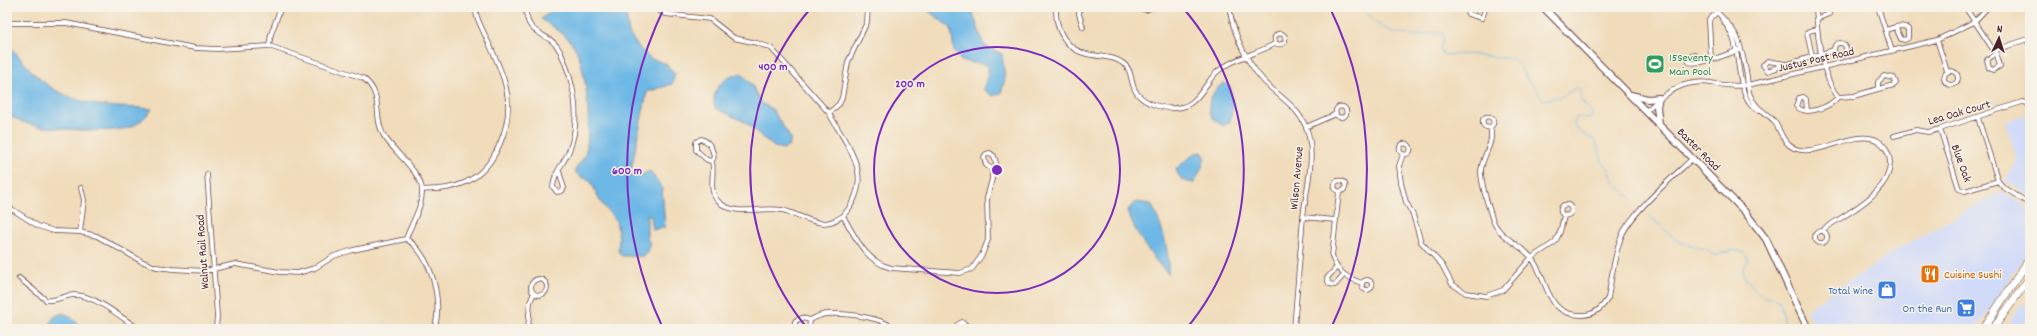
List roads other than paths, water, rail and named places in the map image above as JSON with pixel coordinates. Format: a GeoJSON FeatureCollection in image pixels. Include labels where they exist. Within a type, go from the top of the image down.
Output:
{"type":"FeatureCollection","features":[{"type":"Feature","properties":{"kind":"main road","name":"Baxter Road"},"geometry":{"type":"LineString","coordinates":[[1543,7],[1745,212],[1766,239],[1808,329]]}},
{"type":"Feature","properties":{"kind":"main road"},"geometry":{"type":"LineString","coordinates":[[1630,95],[1648,99],[1659,98],[1657,107],[1659,124]]}},
{"type":"Feature","properties":{"kind":"main road"},"geometry":{"type":"LineString","coordinates":[[1983,329],[2030,258]]}},
{"type":"Feature","properties":{"kind":"main road"},"geometry":{"type":"LineString","coordinates":[[1993,329],[2030,277]]}},
{"type":"Feature","properties":{"kind":"street"},"geometry":{"type":"LineString","coordinates":[[269,46],[271,34],[281,7]]}},
{"type":"Feature","properties":{"kind":"street"},"geometry":{"type":"LineString","coordinates":[[422,190],[453,187],[473,178],[483,170],[497,149],[502,138],[509,102],[506,87],[477,18],[475,7]]}},
{"type":"Feature","properties":{"kind":"street"},"geometry":{"type":"LineString","coordinates":[[526,7],[526,16],[529,26],[557,46],[563,58],[573,94],[575,128],[569,151],[559,171],[554,176],[553,187],[558,192],[562,191],[564,188],[559,171]]}},
{"type":"Feature","properties":{"kind":"street"},"geometry":{"type":"LineString","coordinates":[[653,7],[664,14],[710,19],[734,38],[757,42],[770,48],[829,113],[851,149],[859,169],[860,180],[855,200],[843,216],[835,221],[822,223],[807,220],[780,210],[743,211],[730,208],[718,201],[714,194],[712,161],[714,155],[710,146],[703,139],[698,140],[696,150],[707,160],[712,161]]}},
{"type":"Feature","properties":{"kind":"street"},"geometry":{"type":"LineString","coordinates":[[829,113],[842,98],[848,62],[867,22],[868,7]]}},
{"type":"Feature","properties":{"kind":"street"},"geometry":{"type":"LineString","coordinates":[[1056,7],[1058,31],[1074,48],[1081,53],[1115,58],[1122,62],[1131,73],[1134,88],[1139,96],[1167,108],[1176,108],[1187,105],[1218,71],[1276,43]]}},
{"type":"Feature","properties":{"kind":"street"},"geometry":{"type":"LineString","coordinates":[[1080,7],[1079,14],[1083,27]]}},
{"type":"Feature","properties":{"kind":"street"},"geometry":{"type":"LineString","coordinates":[[1133,7],[1146,10],[1152,7]]}},
{"type":"Feature","properties":{"kind":"street","name":"Wilson Avenue"},"geometry":{"type":"LineString","coordinates":[[1229,7],[1232,22],[1246,57],[1271,88],[1297,112],[1306,127],[1311,153],[1303,216],[1294,329]]}},
{"type":"Feature","properties":{"kind":"street"},"geometry":{"type":"LineString","coordinates":[[1470,7],[1468,14],[1482,18],[1486,7]]}},
{"type":"Feature","properties":{"kind":"street"},"geometry":{"type":"LineString","coordinates":[[1712,7],[1731,24],[1738,36],[1742,49],[1748,85],[1754,102],[1760,110],[1773,120],[1785,141],[1797,150],[1809,150],[1865,137],[1878,140],[1886,150],[1889,158],[1888,171],[1883,184],[1876,194],[1826,228],[1823,232]]}},
{"type":"Feature","properties":{"kind":"street"},"geometry":{"type":"LineString","coordinates":[[1816,7],[1817,29],[1825,67],[1831,89],[1838,97]]}},
{"type":"Feature","properties":{"kind":"street"},"geometry":{"type":"LineString","coordinates":[[1816,19],[1829,14],[1829,7]]}},
{"type":"Feature","properties":{"kind":"street"},"geometry":{"type":"LineString","coordinates":[[1878,7],[1892,51]]}},
{"type":"Feature","properties":{"kind":"street"},"geometry":{"type":"LineString","coordinates":[[1965,7],[1995,52],[2028,39],[2030,46]]}},
{"type":"Feature","properties":{"kind":"street","name":"Justus Post Road"},"geometry":{"type":"LineString","coordinates":[[1646,111],[1659,98],[1672,89],[1694,83],[1742,86],[1748,85],[1937,40],[1974,22],[1988,7]]}},
{"type":"Feature","properties":{"kind":"street"},"geometry":{"type":"LineString","coordinates":[[2024,7],[2030,7]]}},
{"type":"Feature","properties":{"kind":"street"},"geometry":{"type":"LineString","coordinates":[[1717,12],[1732,34],[1737,50],[1742,86],[1746,101],[1754,109],[1760,110]]}},
{"type":"Feature","properties":{"kind":"street"},"geometry":{"type":"LineString","coordinates":[[1710,59],[1709,20],[1717,12]]}},
{"type":"Feature","properties":{"kind":"street"},"geometry":{"type":"LineString","coordinates":[[8,23],[66,23],[135,37],[207,49],[269,46],[354,73],[371,84],[377,101],[382,132],[402,160],[418,177],[422,190],[421,201],[406,239]]}},
{"type":"Feature","properties":{"kind":"street"},"geometry":{"type":"LineString","coordinates":[[1886,30],[1896,28]]}},
{"type":"Feature","properties":{"kind":"street"},"geometry":{"type":"LineString","coordinates":[[1812,56],[1807,33],[1817,29]]}},
{"type":"Feature","properties":{"kind":"street"},"geometry":{"type":"LineString","coordinates":[[1937,40],[1947,71]]}},
{"type":"Feature","properties":{"kind":"street"},"geometry":{"type":"LineString","coordinates":[[1701,62],[1742,49]]}},
{"type":"Feature","properties":{"kind":"street"},"geometry":{"type":"LineString","coordinates":[[1785,66],[1785,64],[1768,61],[1763,65],[1768,71],[1785,66],[1812,56],[1834,50]]}},
{"type":"Feature","properties":{"kind":"street"},"geometry":{"type":"LineString","coordinates":[[1808,111],[1833,103],[1838,97],[1854,96],[1894,86],[1895,79],[1884,76],[1878,82],[1878,89]]}},
{"type":"Feature","properties":{"kind":"street","name":"Lea Oak Court"},"geometry":{"type":"LineString","coordinates":[[1894,136],[1916,130],[1928,132],[1940,129],[1978,118],[2022,102],[2029,101],[2030,108]]}},
{"type":"Feature","properties":{"kind":"street"},"geometry":{"type":"LineString","coordinates":[[1306,127],[1336,114]]}},
{"type":"Feature","properties":{"kind":"street"},"geometry":{"type":"LineString","coordinates":[[1978,118],[1998,181],[2003,187],[2030,204]]}},
{"type":"Feature","properties":{"kind":"street"},"geometry":{"type":"LineString","coordinates":[[1490,127],[1491,142],[1481,172],[1492,219],[1496,228],[1504,236],[1523,249],[1531,258],[1538,267],[1550,296],[1561,310],[1578,315],[1596,312],[1608,298],[1620,241],[1628,225],[1693,158]]}},
{"type":"Feature","properties":{"kind":"street","name":"Blue Oak"},"geometry":{"type":"LineString","coordinates":[[1940,129],[1959,189],[1965,191],[1998,181]]}},
{"type":"Feature","properties":{"kind":"street"},"geometry":{"type":"LineString","coordinates":[[1403,154],[1399,166],[1402,188],[1406,202],[1413,215],[1420,242],[1442,265],[1449,280],[1456,288],[1466,293],[1476,295],[1495,294],[1506,286],[1531,258],[1555,242],[1560,232],[1564,216]]}},
{"type":"Feature","properties":{"kind":"street"},"geometry":{"type":"LineString","coordinates":[[843,216],[866,254],[880,265],[891,268],[966,273],[978,262],[988,240],[987,198],[992,179],[992,169]]}},
{"type":"Feature","properties":{"kind":"street","name":"Walnut Rail Road"},"geometry":{"type":"LineString","coordinates":[[207,174],[217,316],[216,329]]}},
{"type":"Feature","properties":{"kind":"street"},"geometry":{"type":"LineString","coordinates":[[80,232],[84,200],[81,188]]}},
{"type":"Feature","properties":{"kind":"street"},"geometry":{"type":"LineString","coordinates":[[1339,192],[1332,253],[1337,268],[1344,275],[1362,283]]}},
{"type":"Feature","properties":{"kind":"street"},"geometry":{"type":"LineString","coordinates":[[7,206],[38,226],[54,231],[80,232],[97,236],[125,253],[156,267],[182,270],[213,269],[235,264],[280,272],[298,273],[315,268],[341,254],[406,239]]}},
{"type":"Feature","properties":{"kind":"street"},"geometry":{"type":"LineString","coordinates":[[1303,216],[1335,220]]}},
{"type":"Feature","properties":{"kind":"street"},"geometry":{"type":"LineString","coordinates":[[406,239],[421,252],[434,282],[437,309],[434,329]]}},
{"type":"Feature","properties":{"kind":"street"},"geometry":{"type":"LineString","coordinates":[[1337,268],[1327,278],[1329,284],[1335,285],[1344,275]]}},
{"type":"Feature","properties":{"kind":"street"},"geometry":{"type":"LineString","coordinates":[[19,278],[46,300],[52,301],[69,294],[81,295],[103,306],[139,329]]}},
{"type":"Feature","properties":{"kind":"street"},"geometry":{"type":"LineString","coordinates":[[528,329],[530,302],[534,294]]}},
{"type":"Feature","properties":{"kind":"street"},"geometry":{"type":"LineString","coordinates":[[795,329],[794,324],[799,318],[810,320],[824,314],[876,319],[885,322],[894,329]]}},
{"type":"Feature","properties":{"kind":"street"},"geometry":{"type":"LineString","coordinates":[[809,329],[810,320]]}},
{"type":"Feature","properties":{"kind":"street"},"geometry":{"type":"LineString","coordinates":[[957,329],[957,324],[962,322],[966,324],[967,329]]}},
{"type":"Feature","properties":{"kind":"water"},"geometry":{"type":"Polygon","coordinates":[[[552,7],[625,7],[629,34],[640,49],[651,59],[665,63],[675,74],[672,84],[647,92],[630,175],[639,176],[650,171],[662,188],[665,227],[653,230],[651,216],[647,214],[647,238],[650,244],[645,256],[622,256],[618,251],[619,237],[616,221],[600,201],[590,180],[581,177],[575,172],[584,157],[587,147],[588,117],[585,84],[579,55],[574,46],[563,34],[541,19],[551,11],[552,7]]]}},
{"type":"Feature","properties":{"kind":"water"},"geometry":{"type":"Polygon","coordinates":[[[923,7],[971,7],[983,43],[986,47],[1002,54],[1005,79],[1001,93],[993,96],[983,89],[988,77],[988,65],[961,61],[954,51],[951,28],[923,7]]]}},
{"type":"Feature","properties":{"kind":"water"},"geometry":{"type":"Polygon","coordinates":[[[7,45],[36,76],[55,90],[71,98],[97,105],[152,109],[134,126],[122,129],[82,130],[54,128],[32,125],[19,121],[7,114],[7,45]]]}},
{"type":"Feature","properties":{"kind":"water"},"geometry":{"type":"Polygon","coordinates":[[[742,74],[752,85],[761,103],[772,109],[791,139],[789,146],[784,149],[774,147],[745,122],[715,108],[715,95],[720,85],[729,77],[742,74]]]}},
{"type":"Feature","properties":{"kind":"water"},"geometry":{"type":"Polygon","coordinates":[[[1224,83],[1230,86],[1233,106],[1230,122],[1223,126],[1212,116],[1209,104],[1214,93],[1224,83]]]}},
{"type":"Feature","properties":{"kind":"water"},"geometry":{"type":"Polygon","coordinates":[[[1202,152],[1205,157],[1194,183],[1187,182],[1182,179],[1176,169],[1195,153],[1202,152]]]}},
{"type":"Feature","properties":{"kind":"water"},"geometry":{"type":"Polygon","coordinates":[[[1135,202],[1151,204],[1155,212],[1162,229],[1166,247],[1168,257],[1168,274],[1150,253],[1139,237],[1131,220],[1127,211],[1135,202]]]}},
{"type":"Feature","properties":{"kind":"water"},"geometry":{"type":"Polygon","coordinates":[[[62,313],[68,315],[84,329],[47,329],[54,317],[62,313]]]}},
{"type":"Feature","properties":{"kind":"waterway"},"geometry":{"type":"LineString","coordinates":[[1364,7],[1374,21],[1396,33],[1413,35],[1436,33],[1444,34],[1440,49],[1444,55],[1466,54],[1512,59],[1519,65],[1527,80],[1535,87],[1543,100],[1563,96],[1576,88],[1580,89],[1582,102],[1593,114],[1590,119],[1576,117],[1574,125],[1581,133],[1596,141],[1603,163],[1608,168],[1614,182],[1633,200]]}},
{"type":"Feature","properties":{"kind":"waterway"},"geometry":{"type":"LineString","coordinates":[[1650,216],[1677,241],[1708,250],[1714,256],[1729,251],[1740,251],[1744,253],[1748,260],[1743,269],[1744,276],[1760,295],[1780,302],[1787,329]]}},
{"type":"Feature","properties":{"kind":"place","name":"15Seventy Main Pool"},"geometry":{"type":"Point","coordinates":[1655,64]}},
{"type":"Feature","properties":{"kind":"place","name":"Cuisine Sushi"},"geometry":{"type":"Point","coordinates":[1930,274]}},
{"type":"Feature","properties":{"kind":"place","name":"Total Wine"},"geometry":{"type":"Point","coordinates":[1887,290]}},
{"type":"Feature","properties":{"kind":"place","name":"On the Run"},"geometry":{"type":"Point","coordinates":[1966,308]}}]}
